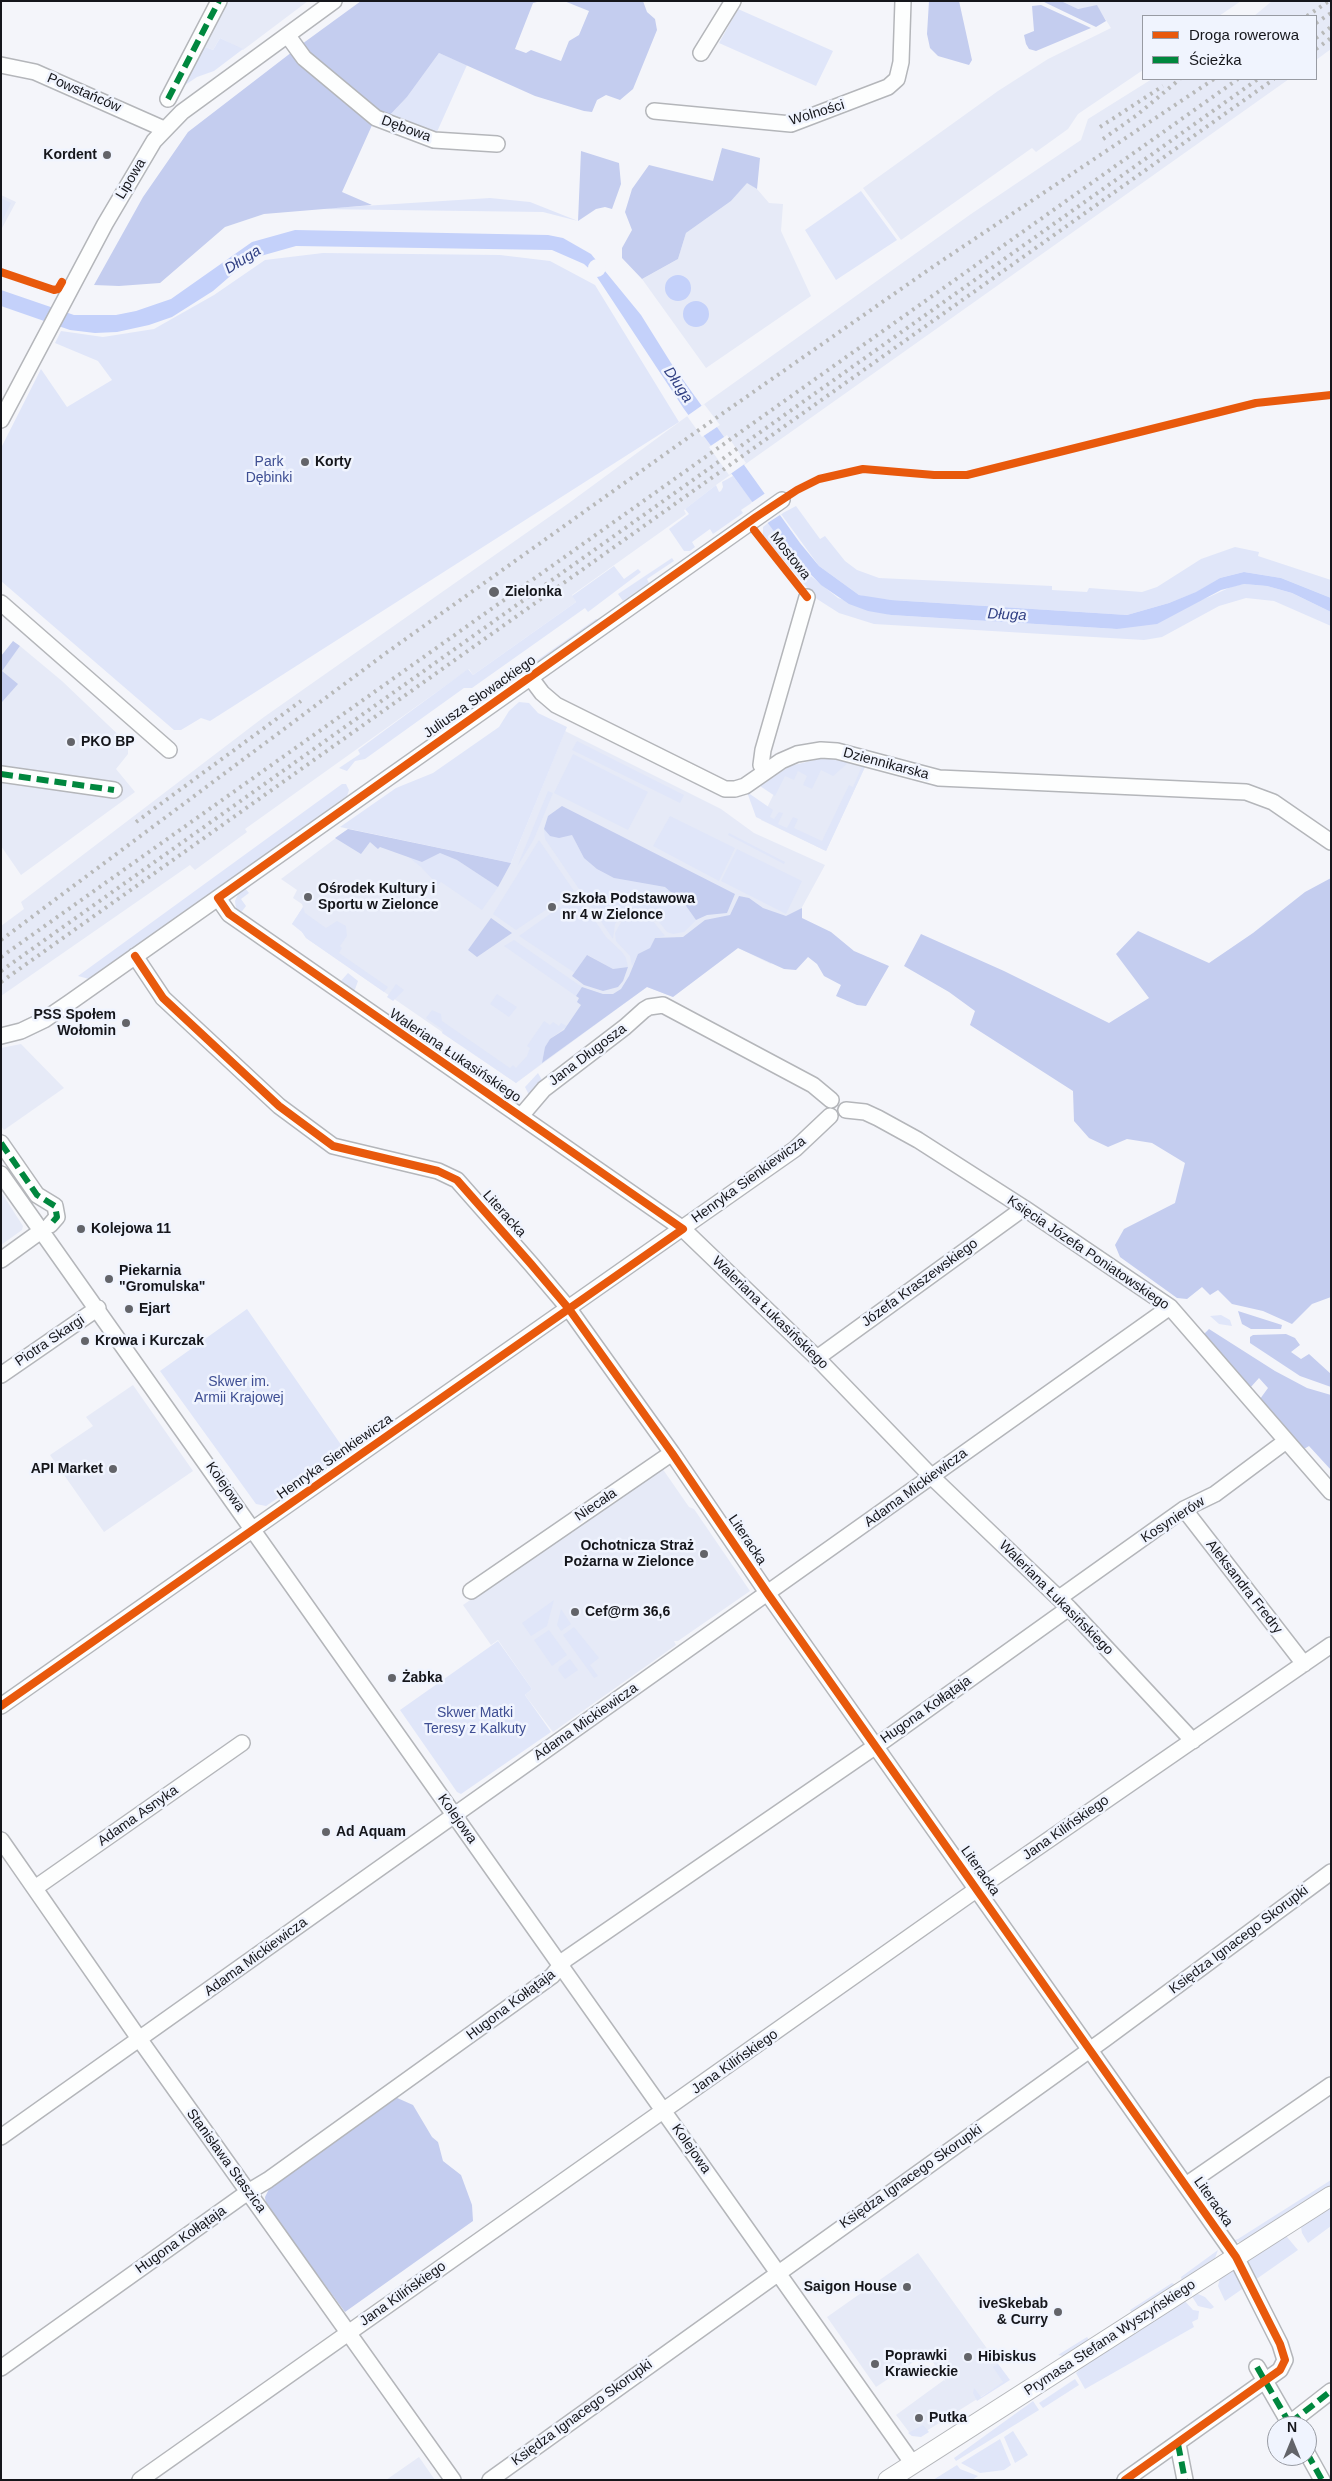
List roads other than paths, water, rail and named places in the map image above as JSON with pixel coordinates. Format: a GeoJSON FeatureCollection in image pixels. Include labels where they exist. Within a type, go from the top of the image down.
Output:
{"type":"FeatureCollection","features":[{"type":"Feature","properties":{"kind":"main road","name":"Prymasa Stefana Wyszyńskiego"},"geometry":{"type":"LineString","coordinates":[[888,2480],[1331,2196]]}},
{"type":"Feature","properties":{"kind":"street"},"geometry":{"type":"LineString","coordinates":[[168,99],[219,1]]}},
{"type":"Feature","properties":{"kind":"street","name":"Lipowa"},"geometry":{"type":"LineString","coordinates":[[1,420],[104,224],[154,141],[182,112],[334,1]]}},
{"type":"Feature","properties":{"kind":"street"},"geometry":{"type":"LineString","coordinates":[[701,52],[733,1]]}},
{"type":"Feature","properties":{"kind":"street","name":"Wolności"},"geometry":{"type":"LineString","coordinates":[[654,111],[791,124],[875,93],[888,87],[896,79],[901,62],[903,1]]}},
{"type":"Feature","properties":{"kind":"street","name":"Dębowa"},"geometry":{"type":"LineString","coordinates":[[288,36],[304,58],[376,118],[434,140],[498,144]]}},
{"type":"Feature","properties":{"kind":"street","name":"Powstańców"},"geometry":{"type":"LineString","coordinates":[[1,65],[34,72],[164,129]]}},
{"type":"Feature","properties":{"kind":"street","name":"Juliusza Słowackiego"},"geometry":{"type":"LineString","coordinates":[[1,1036],[21,1031],[44,1020],[782,500]]}},
{"type":"Feature","properties":{"kind":"street","name":"Mostowa"},"geometry":{"type":"LineString","coordinates":[[765,772],[761,765],[763,750],[807,597]]}},
{"type":"Feature","properties":{"kind":"street"},"geometry":{"type":"LineString","coordinates":[[1,603],[169,750]]}},
{"type":"Feature","properties":{"kind":"street","name":"Dziennikarska"},"geometry":{"type":"LineString","coordinates":[[530,677],[542,693],[556,705],[721,787],[730,789],[740,788],[797,754],[829,750],[850,753],[939,778],[1240,792],[1273,802],[1331,842]]}},
{"type":"Feature","properties":{"kind":"street"},"geometry":{"type":"LineString","coordinates":[[1,774],[114,790]]}},
{"type":"Feature","properties":{"kind":"street","name":"Waleriana Łukasińskiego"},"geometry":{"type":"LineString","coordinates":[[218,898],[236,918],[683,1228],[817,1358],[932,1477],[1064,1603],[1193,1741]]}},
{"type":"Feature","properties":{"kind":"street","name":"Literacka"},"geometry":{"type":"LineString","coordinates":[[135,956],[162,998],[279,1106],[333,1146],[438,1171],[457,1180],[569,1309],[1236,2256],[1280,2344],[1285,2360],[1280,2370],[1266,2382]]}},
{"type":"Feature","properties":{"kind":"street","name":"Jana Długosza"},"geometry":{"type":"LineString","coordinates":[[521,1116],[544,1089],[625,1027],[644,1010],[649,1007],[663,1005],[813,1085],[831,1100]]}},
{"type":"Feature","properties":{"kind":"street"},"geometry":{"type":"LineString","coordinates":[[831,1100],[841,1100],[845,1104],[846,1110],[840,1118],[830,1116],[827,1108],[831,1100]]}},
{"type":"Feature","properties":{"kind":"street","name":"Księcia Józefa Poniatowskiego"},"geometry":{"type":"LineString","coordinates":[[846,1110],[866,1112],[888,1122],[1024,1208],[1170,1307],[1331,1492]]}},
{"type":"Feature","properties":{"kind":"street","name":"Henryka Sienkiewicza"},"geometry":{"type":"LineString","coordinates":[[1,1706],[800,1145],[830,1116]]}},
{"type":"Feature","properties":{"kind":"street"},"geometry":{"type":"LineString","coordinates":[[1,1144],[37,1195],[55,1206],[57,1217],[46,1228],[1,1260]]}},
{"type":"Feature","properties":{"kind":"street","name":"Kolejowa"},"geometry":{"type":"LineString","coordinates":[[1,1174],[46,1228],[98,1308],[913,2464]]}},
{"type":"Feature","properties":{"kind":"street","name":"Józefa Kraszewskiego"},"geometry":{"type":"LineString","coordinates":[[817,1358],[1024,1208]]}},
{"type":"Feature","properties":{"kind":"street","name":"Adama Mickiewicza"},"geometry":{"type":"LineString","coordinates":[[1,2137],[1170,1307]]}},
{"type":"Feature","properties":{"kind":"street","name":"Piotra Skargi"},"geometry":{"type":"LineString","coordinates":[[1,1375],[98,1308]]}},
{"type":"Feature","properties":{"kind":"street","name":"Kosynierów"},"geometry":{"type":"LineString","coordinates":[[1064,1603],[1184,1509],[1215,1494],[1286,1441]]}},
{"type":"Feature","properties":{"kind":"street","name":"Niecała"},"geometry":{"type":"LineString","coordinates":[[471,1591],[672,1453]]}},
{"type":"Feature","properties":{"kind":"street","name":"Aleksandra Fredry"},"geometry":{"type":"LineString","coordinates":[[1184,1509],[1304,1664]]}},
{"type":"Feature","properties":{"kind":"street","name":"Hugona Kołłątaja"},"geometry":{"type":"LineString","coordinates":[[1,2368],[248,2192],[268,2180],[552,1976],[572,1954],[876,1746],[1064,1603]]}},
{"type":"Feature","properties":{"kind":"street","name":"Jana Kilińskiego"},"geometry":{"type":"LineString","coordinates":[[140,2480],[978,1889],[1331,1645]]}},
{"type":"Feature","properties":{"kind":"street","name":"Adama Asnyka"},"geometry":{"type":"LineString","coordinates":[[35,1888],[242,1744]]}},
{"type":"Feature","properties":{"kind":"street","name":"Stanisława Staszica"},"geometry":{"type":"LineString","coordinates":[[1,1840],[140,2040],[453,2480]]}},
{"type":"Feature","properties":{"kind":"street","name":"Księdza Ignacego Skorupki"},"geometry":{"type":"LineString","coordinates":[[490,2480],[1090,2049],[1331,1872]]}},
{"type":"Feature","properties":{"kind":"street"},"geometry":{"type":"LineString","coordinates":[[1186,2185],[1331,2085]]}},
{"type":"Feature","properties":{"kind":"street"},"geometry":{"type":"LineString","coordinates":[[1257,2367],[1285,2416]]}},
{"type":"Feature","properties":{"kind":"street"},"geometry":{"type":"LineString","coordinates":[[1125,2480],[1266,2382]]}},
{"type":"Feature","properties":{"kind":"street"},"geometry":{"type":"LineString","coordinates":[[1300,2416],[1331,2391]]}},
{"type":"Feature","properties":{"kind":"street"},"geometry":{"type":"LineString","coordinates":[[1178,2444],[1185,2480]]}},
{"type":"Feature","properties":{"kind":"street"},"geometry":{"type":"LineString","coordinates":[[1314,2466],[1322,2480]]}},
{"type":"Feature","properties":{"kind":"water","name":"Długa"},"geometry":{"type":"Polygon","coordinates":[[[295,230],[548,235],[563,238],[591,254],[641,315],[671,363],[800,543],[819,566],[859,595],[891,600],[1127,615],[1169,603],[1196,592],[1220,578],[1244,572],[1281,578],[1331,598],[1331,612],[1292,593],[1267,586],[1244,584],[1221,590],[1157,624],[1117,629],[891,615],[868,611],[849,604],[821,585],[789,552],[684,409],[595,274],[584,264],[552,250],[296,246],[250,259],[213,291],[172,317],[149,325],[117,332],[95,333],[70,330],[1,306],[1,290],[74,315],[116,315],[136,311],[171,299],[252,242],[295,230]]]}},
{"type":"Feature","properties":{"kind":"water"},"geometry":{"type":"Polygon","coordinates":[[[678,275],[687,279],[691,288],[687,297],[678,301],[669,297],[665,288],[669,279],[678,275]]]}},
{"type":"Feature","properties":{"kind":"water"},"geometry":{"type":"Polygon","coordinates":[[[696,301],[705,305],[709,314],[705,323],[696,327],[687,323],[683,314],[687,305],[696,301]]]}},
{"type":"Feature","properties":{"kind":"railway"},"geometry":{"type":"LineString","coordinates":[[1308,15],[1329,1]]}},
{"type":"Feature","properties":{"kind":"railway"},"geometry":{"type":"LineString","coordinates":[[1317,22],[1331,13]]}},
{"type":"Feature","properties":{"kind":"railway"},"geometry":{"type":"LineString","coordinates":[[1317,37],[1331,27]]}},
{"type":"Feature","properties":{"kind":"railway"},"geometry":{"type":"LineString","coordinates":[[1317,48],[1331,38]]}},
{"type":"Feature","properties":{"kind":"railway"},"geometry":{"type":"LineString","coordinates":[[1103,139],[1137,115],[1179,80]]}},
{"type":"Feature","properties":{"kind":"railway"},"geometry":{"type":"LineString","coordinates":[[1,940],[386,653],[696,432],[934,266],[1213,80]]}},
{"type":"Feature","properties":{"kind":"railway"},"geometry":{"type":"LineString","coordinates":[[1,957],[1237,80]]}},
{"type":"Feature","properties":{"kind":"railway"},"geometry":{"type":"LineString","coordinates":[[1,971],[1257,80]]}},
{"type":"Feature","properties":{"kind":"railway"},"geometry":{"type":"LineString","coordinates":[[1,982],[1273,80]]}},
{"type":"Feature","properties":{"kind":"railway"},"geometry":{"type":"LineString","coordinates":[[1100,127],[1163,86]]}},
{"type":"Feature","properties":{"kind":"railway"},"geometry":{"type":"LineString","coordinates":[[136,822],[301,701]]}},
{"type":"Feature","properties":{"kind":"place","name":"Kordent"},"geometry":{"type":"Point","coordinates":[107,155]}},
{"type":"Feature","properties":{"kind":"place","name":"Korty"},"geometry":{"type":"Point","coordinates":[305,462]}},
{"type":"Feature","properties":{"kind":"place","name":"Zielonka"},"geometry":{"type":"Point","coordinates":[494,592]}},
{"type":"Feature","properties":{"kind":"place","name":"PKO BP"},"geometry":{"type":"Point","coordinates":[71,742]}},
{"type":"Feature","properties":{"kind":"place","name":"Ośrodek Kultury i Sportu w Zielonce"},"geometry":{"type":"Point","coordinates":[308,897]}},
{"type":"Feature","properties":{"kind":"place","name":"Szkoła Podstawowa nr 4 w Zielonce"},"geometry":{"type":"Point","coordinates":[552,907]}},
{"type":"Feature","properties":{"kind":"place","name":"PSS Społem Wołomin"},"geometry":{"type":"Point","coordinates":[126,1023]}},
{"type":"Feature","properties":{"kind":"place","name":"Kolejowa 11"},"geometry":{"type":"Point","coordinates":[81,1229]}},
{"type":"Feature","properties":{"kind":"place","name":"Piekarnia \"Gromulska\""},"geometry":{"type":"Point","coordinates":[109,1279]}},
{"type":"Feature","properties":{"kind":"place","name":"Ejart"},"geometry":{"type":"Point","coordinates":[129,1309]}},
{"type":"Feature","properties":{"kind":"place","name":"Krowa i Kurczak"},"geometry":{"type":"Point","coordinates":[85,1341]}},
{"type":"Feature","properties":{"kind":"place","name":"API Market"},"geometry":{"type":"Point","coordinates":[113,1469]}},
{"type":"Feature","properties":{"kind":"place","name":"Ochotnicza Straż Pożarna w Zielonce"},"geometry":{"type":"Point","coordinates":[704,1554]}},
{"type":"Feature","properties":{"kind":"place","name":"Cef@rm 36,6"},"geometry":{"type":"Point","coordinates":[575,1612]}},
{"type":"Feature","properties":{"kind":"place","name":"Żabka"},"geometry":{"type":"Point","coordinates":[392,1678]}},
{"type":"Feature","properties":{"kind":"place","name":"Ad Aquam"},"geometry":{"type":"Point","coordinates":[326,1832]}},
{"type":"Feature","properties":{"kind":"place","name":"Saigon House"},"geometry":{"type":"Point","coordinates":[907,2287]}},
{"type":"Feature","properties":{"kind":"place","name":"iveSkebab & Curry"},"geometry":{"type":"Point","coordinates":[1058,2312]}},
{"type":"Feature","properties":{"kind":"place","name":"Hibiskus"},"geometry":{"type":"Point","coordinates":[968,2357]}},
{"type":"Feature","properties":{"kind":"place","name":"Poprawki Krawieckie"},"geometry":{"type":"Point","coordinates":[875,2364]}},
{"type":"Feature","properties":{"kind":"place","name":"Putka"},"geometry":{"type":"Point","coordinates":[919,2418]}},
{"type":"Feature","properties":{"kind":"park label","name":"Park Dębinki"},"geometry":{"type":"Point","coordinates":[269,470]}},
{"type":"Feature","properties":{"kind":"park label","name":"Skwer im. Armii Krajowej"},"geometry":{"type":"Point","coordinates":[239,1390]}},
{"type":"Feature","properties":{"kind":"park label","name":"Skwer Matki Teresy z Kalkuty"},"geometry":{"type":"Point","coordinates":[475,1722]}}]}
